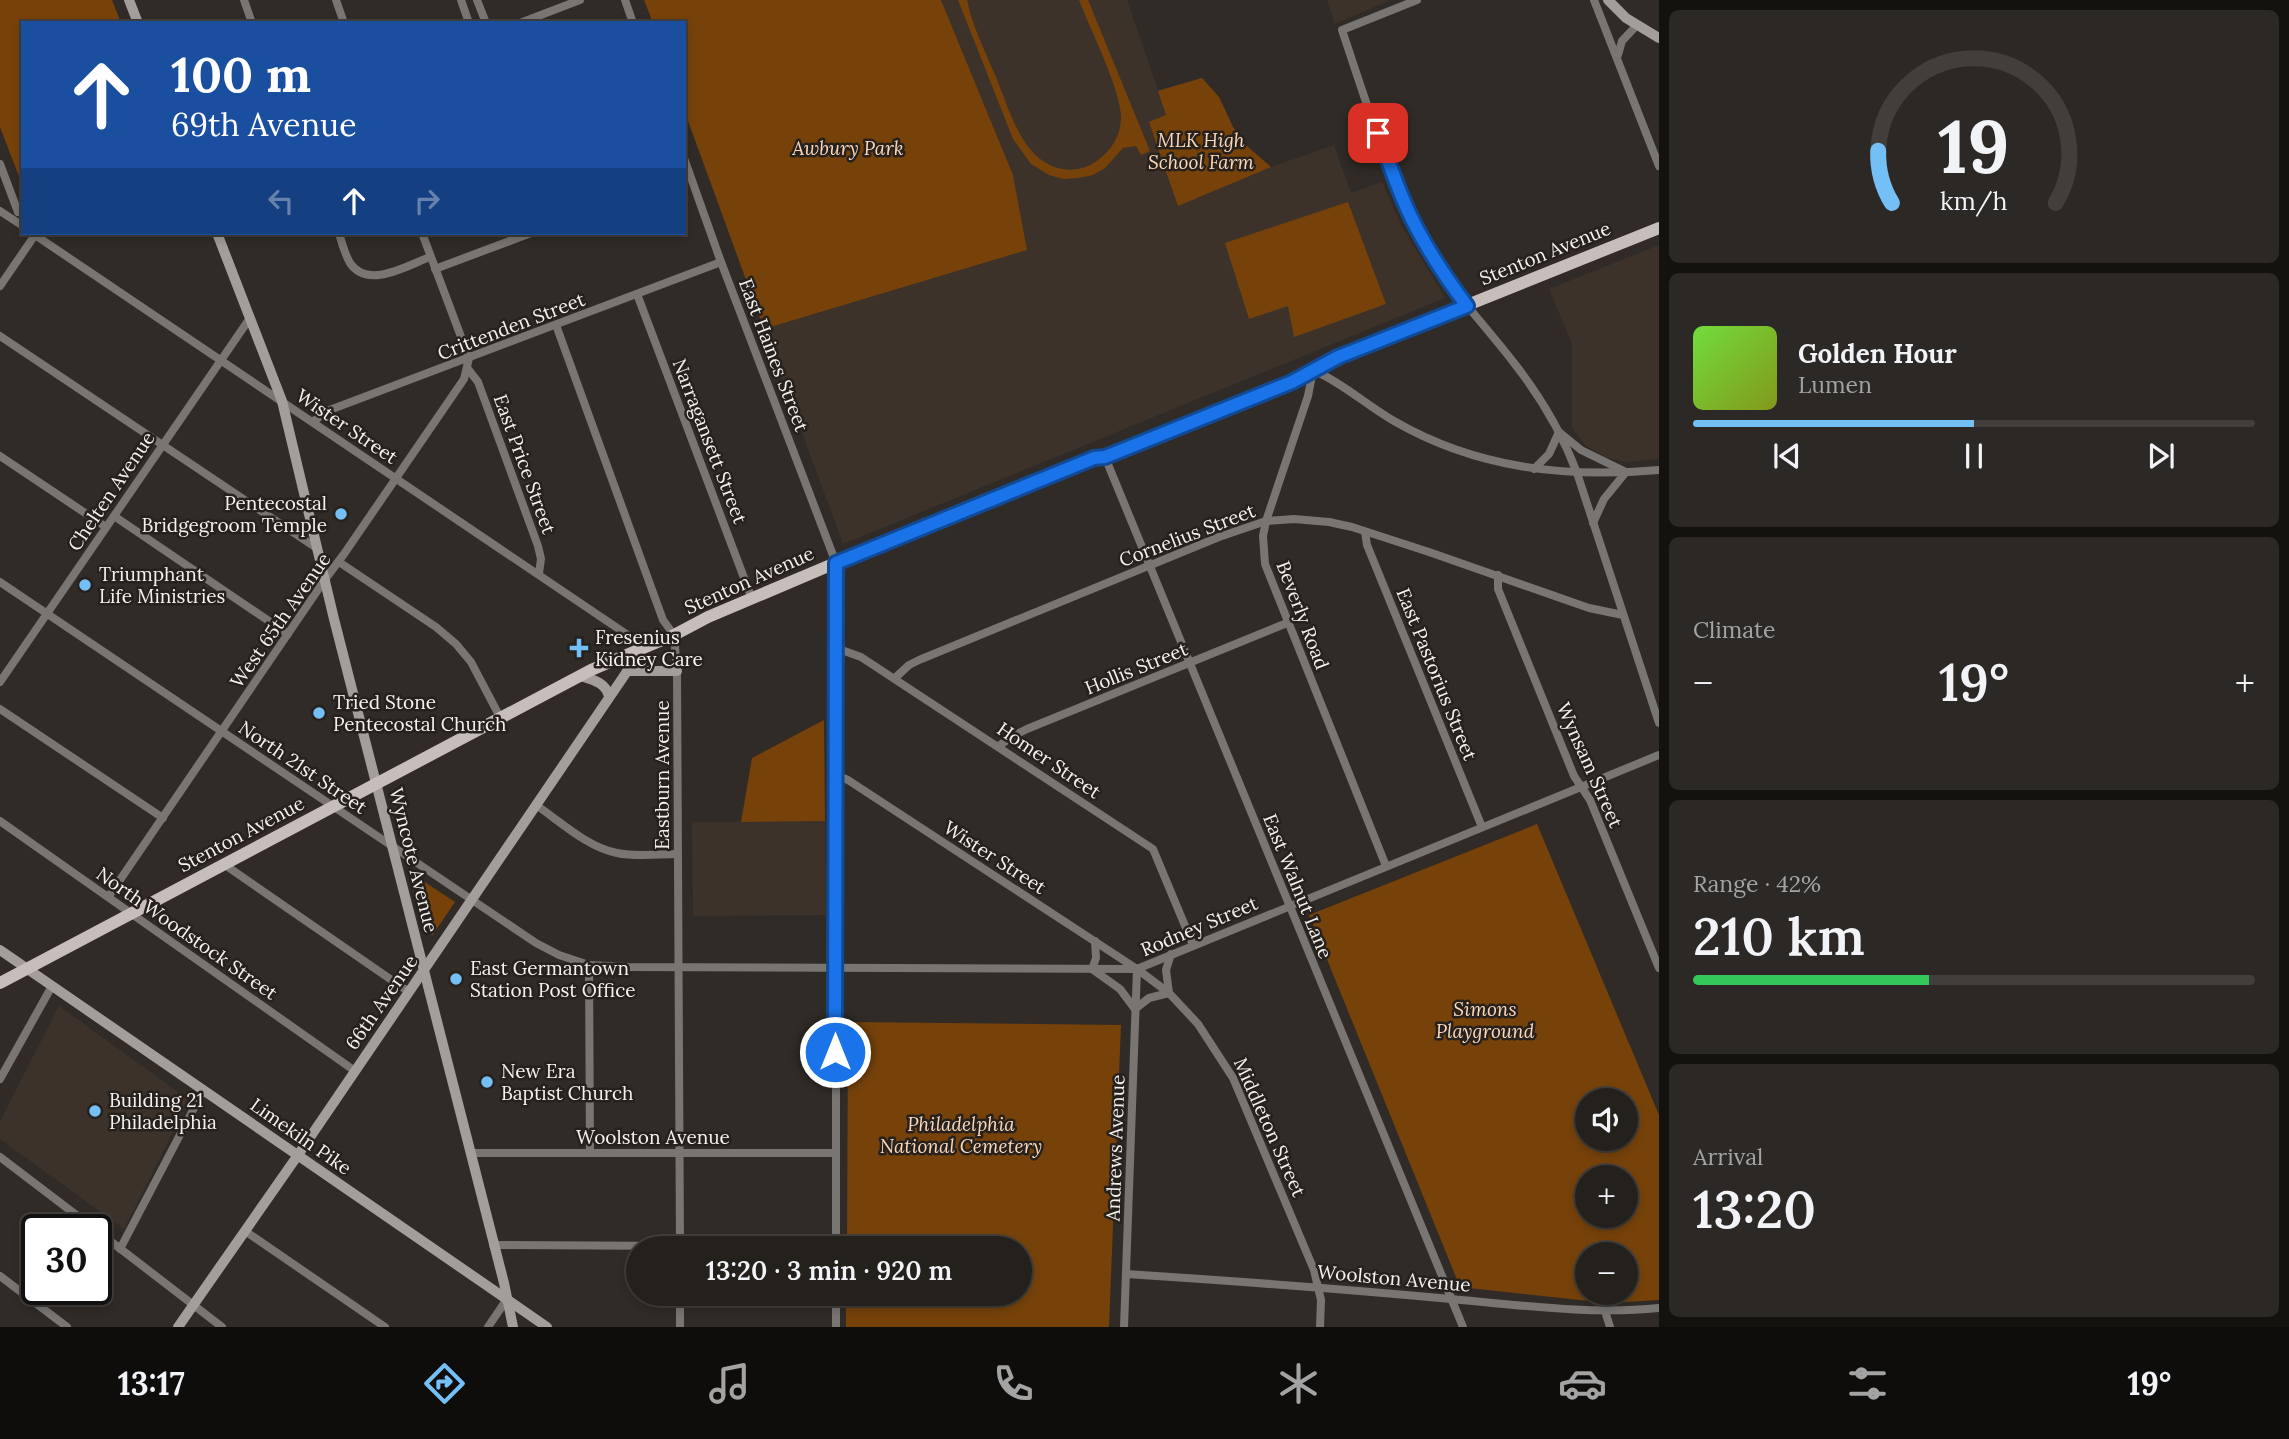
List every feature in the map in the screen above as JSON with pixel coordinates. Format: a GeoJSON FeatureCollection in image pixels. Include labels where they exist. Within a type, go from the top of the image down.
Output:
{"type":"FeatureCollection","features":[{"type":"Feature","properties":{"kind":"main road","name":"Stenton Avenue"},"geometry":{"type":"LineString","coordinates":[[0,983],[377,782],[580,676],[644,646],[836,563],[1082,463],[1105,457],[1292,382],[1313,370],[1659,228]]}},
{"type":"Feature","properties":{"kind":"street"},"geometry":{"type":"LineString","coordinates":[[129,0],[137,21]]}},
{"type":"Feature","properties":{"kind":"street"},"geometry":{"type":"LineString","coordinates":[[244,0],[252,21]]}},
{"type":"Feature","properties":{"kind":"street"},"geometry":{"type":"LineString","coordinates":[[336,0],[343,21]]}},
{"type":"Feature","properties":{"kind":"street"},"geometry":{"type":"LineString","coordinates":[[461,0],[468,21]]}},
{"type":"Feature","properties":{"kind":"street"},"geometry":{"type":"LineString","coordinates":[[477,0],[485,21]]}},
{"type":"Feature","properties":{"kind":"street"},"geometry":{"type":"LineString","coordinates":[[525,21],[580,0]]}},
{"type":"Feature","properties":{"kind":"street"},"geometry":{"type":"LineString","coordinates":[[625,0],[632,21]]}},
{"type":"Feature","properties":{"kind":"street"},"geometry":{"type":"LineString","coordinates":[[1417,0],[1342,30],[1405,205],[1434,260],[1467,306],[1516,365],[1559,432],[1577,473],[1659,723]]}},
{"type":"Feature","properties":{"kind":"street"},"geometry":{"type":"LineString","coordinates":[[1594,0],[1659,166]]}},
{"type":"Feature","properties":{"kind":"street"},"geometry":{"type":"LineString","coordinates":[[1608,0],[1637,25],[1659,38]]}},
{"type":"Feature","properties":{"kind":"street"},"geometry":{"type":"LineString","coordinates":[[1618,58],[1622,41],[1637,25]]}},
{"type":"Feature","properties":{"kind":"street"},"geometry":{"type":"LineString","coordinates":[[0,164],[18,214],[0,211]]}},
{"type":"Feature","properties":{"kind":"street","name":"East Haines Street"},"geometry":{"type":"LineString","coordinates":[[687,174],[836,563]]}},
{"type":"Feature","properties":{"kind":"street"},"geometry":{"type":"LineString","coordinates":[[0,286],[33,235]]}},
{"type":"Feature","properties":{"kind":"street","name":"Wister Street"},"geometry":{"type":"LineString","coordinates":[[35,235],[644,646]]}},
{"type":"Feature","properties":{"kind":"street","name":"Wyncote Avenue"},"geometry":{"type":"LineString","coordinates":[[218,235],[282,401],[513,1327]]}},
{"type":"Feature","properties":{"kind":"street"},"geometry":{"type":"LineString","coordinates":[[340,235],[350,262],[357,271],[369,276],[377,276],[430,257]]}},
{"type":"Feature","properties":{"kind":"street"},"geometry":{"type":"LineString","coordinates":[[423,235],[469,358]]}},
{"type":"Feature","properties":{"kind":"street"},"geometry":{"type":"LineString","coordinates":[[435,269],[526,235]]}},
{"type":"Feature","properties":{"kind":"street","name":"Crittenden Street"},"geometry":{"type":"LineString","coordinates":[[314,421],[327,411],[721,262]]}},
{"type":"Feature","properties":{"kind":"street","name":"Narragansett Street"},"geometry":{"type":"LineString","coordinates":[[638,294],[752,599]]}},
{"type":"Feature","properties":{"kind":"street","name":"Chelten Avenue"},"geometry":{"type":"LineString","coordinates":[[0,682],[250,318]]}},
{"type":"Feature","properties":{"kind":"street","name":"Eastburn Avenue"},"geometry":{"type":"LineString","coordinates":[[556,326],[663,621],[674,635],[677,671],[680,1236]]}},
{"type":"Feature","properties":{"kind":"street"},"geometry":{"type":"LineString","coordinates":[[0,336],[318,549]]}},
{"type":"Feature","properties":{"kind":"street","name":"West 65th Avenue"},"geometry":{"type":"LineString","coordinates":[[109,897],[463,382],[469,358]]}},
{"type":"Feature","properties":{"kind":"street","name":"East Price Street"},"geometry":{"type":"LineString","coordinates":[[468,369],[478,382],[538,546],[541,559],[539,573]]}},
{"type":"Feature","properties":{"kind":"street"},"geometry":{"type":"LineString","coordinates":[[1313,370],[1333,378],[1357,398],[1396,423],[1478,457],[1534,469],[1577,473],[1659,470]]}},
{"type":"Feature","properties":{"kind":"street","name":"Beverly Road"},"geometry":{"type":"LineString","coordinates":[[1313,370],[1308,396],[1266,521],[1263,536],[1265,564],[1386,866]]}},
{"type":"Feature","properties":{"kind":"street"},"geometry":{"type":"LineString","coordinates":[[1534,469],[1549,454],[1559,432]]}},
{"type":"Feature","properties":{"kind":"street"},"geometry":{"type":"LineString","coordinates":[[1559,432],[1581,450],[1626,472]]}},
{"type":"Feature","properties":{"kind":"street"},"geometry":{"type":"LineString","coordinates":[[0,456],[106,527]]}},
{"type":"Feature","properties":{"kind":"street","name":"East Walnut Lane"},"geometry":{"type":"LineString","coordinates":[[1105,457],[1463,1327]]}},
{"type":"Feature","properties":{"kind":"street"},"geometry":{"type":"LineString","coordinates":[[1593,523],[1604,499],[1626,472]]}},
{"type":"Feature","properties":{"kind":"street"},"geometry":{"type":"LineString","coordinates":[[114,516],[288,634]]}},
{"type":"Feature","properties":{"kind":"street","name":"Cornelius Street"},"geometry":{"type":"LineString","coordinates":[[895,678],[919,660],[1149,565],[1266,521],[1294,519],[1329,522],[1498,575],[1588,608],[1623,615]]}},
{"type":"Feature","properties":{"kind":"street","name":"East Pastorius Street"},"geometry":{"type":"LineString","coordinates":[[1365,532],[1367,545],[1482,827]]}},
{"type":"Feature","properties":{"kind":"street"},"geometry":{"type":"LineString","coordinates":[[339,562],[456,644],[471,662],[501,719]]}},
{"type":"Feature","properties":{"kind":"street"},"geometry":{"type":"LineString","coordinates":[[836,563],[836,1236]]}},
{"type":"Feature","properties":{"kind":"street","name":"Wynsam Street"},"geometry":{"type":"LineString","coordinates":[[1498,575],[1498,589],[1574,776],[1590,800],[1659,968]]}},
{"type":"Feature","properties":{"kind":"street","name":"North 21st Street"},"geometry":{"type":"LineString","coordinates":[[0,582],[536,943],[559,955],[589,965],[679,968]]}},
{"type":"Feature","properties":{"kind":"street","name":"Hollis Street"},"geometry":{"type":"LineString","coordinates":[[999,746],[1027,729],[1287,623]]}},
{"type":"Feature","properties":{"kind":"street","name":"66th Avenue"},"geometry":{"type":"LineString","coordinates":[[178,1327],[644,646]]}},
{"type":"Feature","properties":{"kind":"street","name":"Homer Street"},"geometry":{"type":"LineString","coordinates":[[836,648],[861,657],[895,678],[1153,849],[1194,945]]}},
{"type":"Feature","properties":{"kind":"street"},"geometry":{"type":"LineString","coordinates":[[626,671],[677,671]]}},
{"type":"Feature","properties":{"kind":"street"},"geometry":{"type":"LineString","coordinates":[[580,676],[607,688],[609,696]]}},
{"type":"Feature","properties":{"kind":"street"},"geometry":{"type":"LineString","coordinates":[[0,709],[163,818]]}},
{"type":"Feature","properties":{"kind":"street","name":"Rodney Street"},"geometry":{"type":"LineString","coordinates":[[679,968],[1137,969],[1659,755]]}},
{"type":"Feature","properties":{"kind":"street","name":"Wister Street"},"geometry":{"type":"LineString","coordinates":[[834,774],[848,780],[1137,969]]}},
{"type":"Feature","properties":{"kind":"street"},"geometry":{"type":"LineString","coordinates":[[536,805],[598,847],[632,855],[678,854]]}},
{"type":"Feature","properties":{"kind":"street","name":"North Woodstock Street"},"geometry":{"type":"LineString","coordinates":[[0,821],[355,1071]]}},
{"type":"Feature","properties":{"kind":"street"},"geometry":{"type":"LineString","coordinates":[[225,865],[409,992]]}},
{"type":"Feature","properties":{"kind":"street"},"geometry":{"type":"LineString","coordinates":[[1095,941],[1096,958],[1092,969],[1112,982],[1135,1009],[1149,998],[1169,993],[1166,970],[1171,954]]}},
{"type":"Feature","properties":{"kind":"street","name":"Limekiln Pike"},"geometry":{"type":"LineString","coordinates":[[0,950],[547,1327]]}},
{"type":"Feature","properties":{"kind":"street"},"geometry":{"type":"LineString","coordinates":[[589,965],[590,1153]]}},
{"type":"Feature","properties":{"kind":"street","name":"Middleton Street"},"geometry":{"type":"LineString","coordinates":[[1137,969],[1169,993],[1198,1024],[1233,1078],[1293,1217],[1319,1287],[1320,1327]]}},
{"type":"Feature","properties":{"kind":"street","name":"Andrews Avenue"},"geometry":{"type":"LineString","coordinates":[[1124,1327],[1137,969]]}},
{"type":"Feature","properties":{"kind":"street"},"geometry":{"type":"LineString","coordinates":[[0,1080],[52,986]]}},
{"type":"Feature","properties":{"kind":"street"},"geometry":{"type":"LineString","coordinates":[[120,1249],[203,1091]]}},
{"type":"Feature","properties":{"kind":"street","name":"Woolston Avenue"},"geometry":{"type":"LineString","coordinates":[[470,1153],[836,1153]]}},
{"type":"Feature","properties":{"kind":"street"},"geometry":{"type":"LineString","coordinates":[[0,1157],[75,1214]]}},
{"type":"Feature","properties":{"kind":"street"},"geometry":{"type":"LineString","coordinates":[[245,1231],[385,1327]]}},
{"type":"Feature","properties":{"kind":"street"},"geometry":{"type":"LineString","coordinates":[[112,1243],[222,1327]]}},
{"type":"Feature","properties":{"kind":"street"},"geometry":{"type":"LineString","coordinates":[[493,1245],[626,1246]]}},
{"type":"Feature","properties":{"kind":"street","name":"Woolston Avenue"},"geometry":{"type":"LineString","coordinates":[[1126,1274],[1605,1311],[1659,1308]]}},
{"type":"Feature","properties":{"kind":"street"},"geometry":{"type":"LineString","coordinates":[[0,1276],[67,1327]]}},
{"type":"Feature","properties":{"kind":"street"},"geometry":{"type":"LineString","coordinates":[[488,1327],[507,1299]]}},
{"type":"Feature","properties":{"kind":"street"},"geometry":{"type":"LineString","coordinates":[[680,1306],[680,1327]]}},
{"type":"Feature","properties":{"kind":"street"},"geometry":{"type":"LineString","coordinates":[[836,1306],[836,1327]]}},
{"type":"Feature","properties":{"kind":"street"},"geometry":{"type":"LineString","coordinates":[[1605,1311],[1610,1327]]}},
{"type":"Feature","properties":{"kind":"shaded area"},"geometry":{"type":"Polygon","coordinates":[[[941,0],[1127,0],[1158,90],[1202,78],[1219,97],[1233,127],[1248,147],[1271,167],[1334,145],[1351,193],[1382,182],[1401,225],[1445,298],[843,544],[764,329],[1027,250],[1013,175],[941,0]]]}},
{"type":"Feature","properties":{"kind":"shaded area"},"geometry":{"type":"Polygon","coordinates":[[[1327,0],[1391,0],[1335,24],[1327,0]]]}},
{"type":"Feature","properties":{"kind":"shaded area"},"geometry":{"type":"Polygon","coordinates":[[[1659,245],[1659,459],[1626,462],[1605,457],[1585,445],[1572,427],[1572,344],[1549,289],[1659,245]]]}},
{"type":"Feature","properties":{"kind":"shaded area"},"geometry":{"type":"Polygon","coordinates":[[[825,821],[826,915],[693,916],[692,822],[825,821]]]}},
{"type":"Feature","properties":{"kind":"shaded area","name":"Building 21 Philadelphia"},"geometry":{"type":"Polygon","coordinates":[[[59,1006],[189,1100],[124,1229],[112,1220],[112,1214],[103,1214],[0,1139],[0,1121],[59,1006]]]}},
{"type":"Feature","properties":{"kind":"green space"},"geometry":{"type":"Polygon","coordinates":[[[0,0],[112,0],[120,21],[21,21],[21,182],[0,127],[0,0]]]}},
{"type":"Feature","properties":{"kind":"green space","name":"Awbury Park"},"geometry":{"type":"Polygon","coordinates":[[[644,0],[941,0],[1013,175],[1027,250],[764,329],[686,115],[686,21],[652,21],[644,0]]]}},
{"type":"Feature","properties":{"kind":"green space"},"geometry":{"type":"Polygon","coordinates":[[[958,0],[967,0],[979,38],[1011,116],[1025,142],[1045,162],[1058,168],[1074,170],[1093,163],[1108,151],[1116,140],[1121,121],[1115,89],[1079,0],[1088,0],[1150,151],[1141,155],[1136,146],[1123,148],[1105,168],[1093,175],[1078,178],[1063,179],[1049,175],[1031,164],[1013,139],[958,0]]]}},
{"type":"Feature","properties":{"kind":"green space","name":"MLK High School Farm"},"geometry":{"type":"Polygon","coordinates":[[[1202,78],[1219,97],[1233,127],[1248,147],[1271,167],[1178,206],[1149,122],[1166,115],[1158,91],[1202,78]]]}},
{"type":"Feature","properties":{"kind":"green space"},"geometry":{"type":"Polygon","coordinates":[[[1348,202],[1386,304],[1294,337],[1288,306],[1249,319],[1225,243],[1348,202]]]}},
{"type":"Feature","properties":{"kind":"green space"},"geometry":{"type":"Polygon","coordinates":[[[824,720],[825,821],[741,822],[752,758],[824,720]]]}},
{"type":"Feature","properties":{"kind":"green space","name":"Simons Playground"},"geometry":{"type":"Polygon","coordinates":[[[1537,824],[1659,1115],[1659,1300],[1638,1301],[1638,1242],[1575,1242],[1575,1299],[1460,1287],[1309,915],[1537,824]]]}},
{"type":"Feature","properties":{"kind":"green space"},"geometry":{"type":"Polygon","coordinates":[[[420,879],[455,902],[432,936],[420,879]]]}},
{"type":"Feature","properties":{"kind":"green space","name":"Philadelphia National Cemetery"},"geometry":{"type":"Polygon","coordinates":[[[848,1022],[1121,1025],[1109,1327],[846,1327],[846,1306],[1032,1306],[1032,1236],[847,1236],[848,1022]]]}},
{"type":"Feature","properties":{"kind":"place","name":"Pentecostal Bridgegroom Temple"},"geometry":{"type":"Point","coordinates":[341,514]}},
{"type":"Feature","properties":{"kind":"place","name":"Triumphant Life Ministries"},"geometry":{"type":"Point","coordinates":[85,585]}},
{"type":"Feature","properties":{"kind":"place","name":"Fresenius Kidney Care"},"geometry":{"type":"Point","coordinates":[579,648]}},
{"type":"Feature","properties":{"kind":"place","name":"Tried Stone Pentecostal Church"},"geometry":{"type":"Point","coordinates":[319,713]}},
{"type":"Feature","properties":{"kind":"place","name":"East Germantown Station Post Office"},"geometry":{"type":"Point","coordinates":[456,979]}},
{"type":"Feature","properties":{"kind":"place","name":"New Era Baptist Church"},"geometry":{"type":"Point","coordinates":[487,1082]}},
{"type":"Feature","properties":{"kind":"place","name":"Building 21 Philadelphia"},"geometry":{"type":"Point","coordinates":[95,1111]}},
{"type":"Feature","properties":{"kind":"route"},"geometry":{"type":"LineString","coordinates":[[835,1052],[836,563],[1094,458],[1105,457],[1292,382],[1338,357],[1467,306],[1434,260],[1419,233],[1405,205],[1378,133]]}}]}
